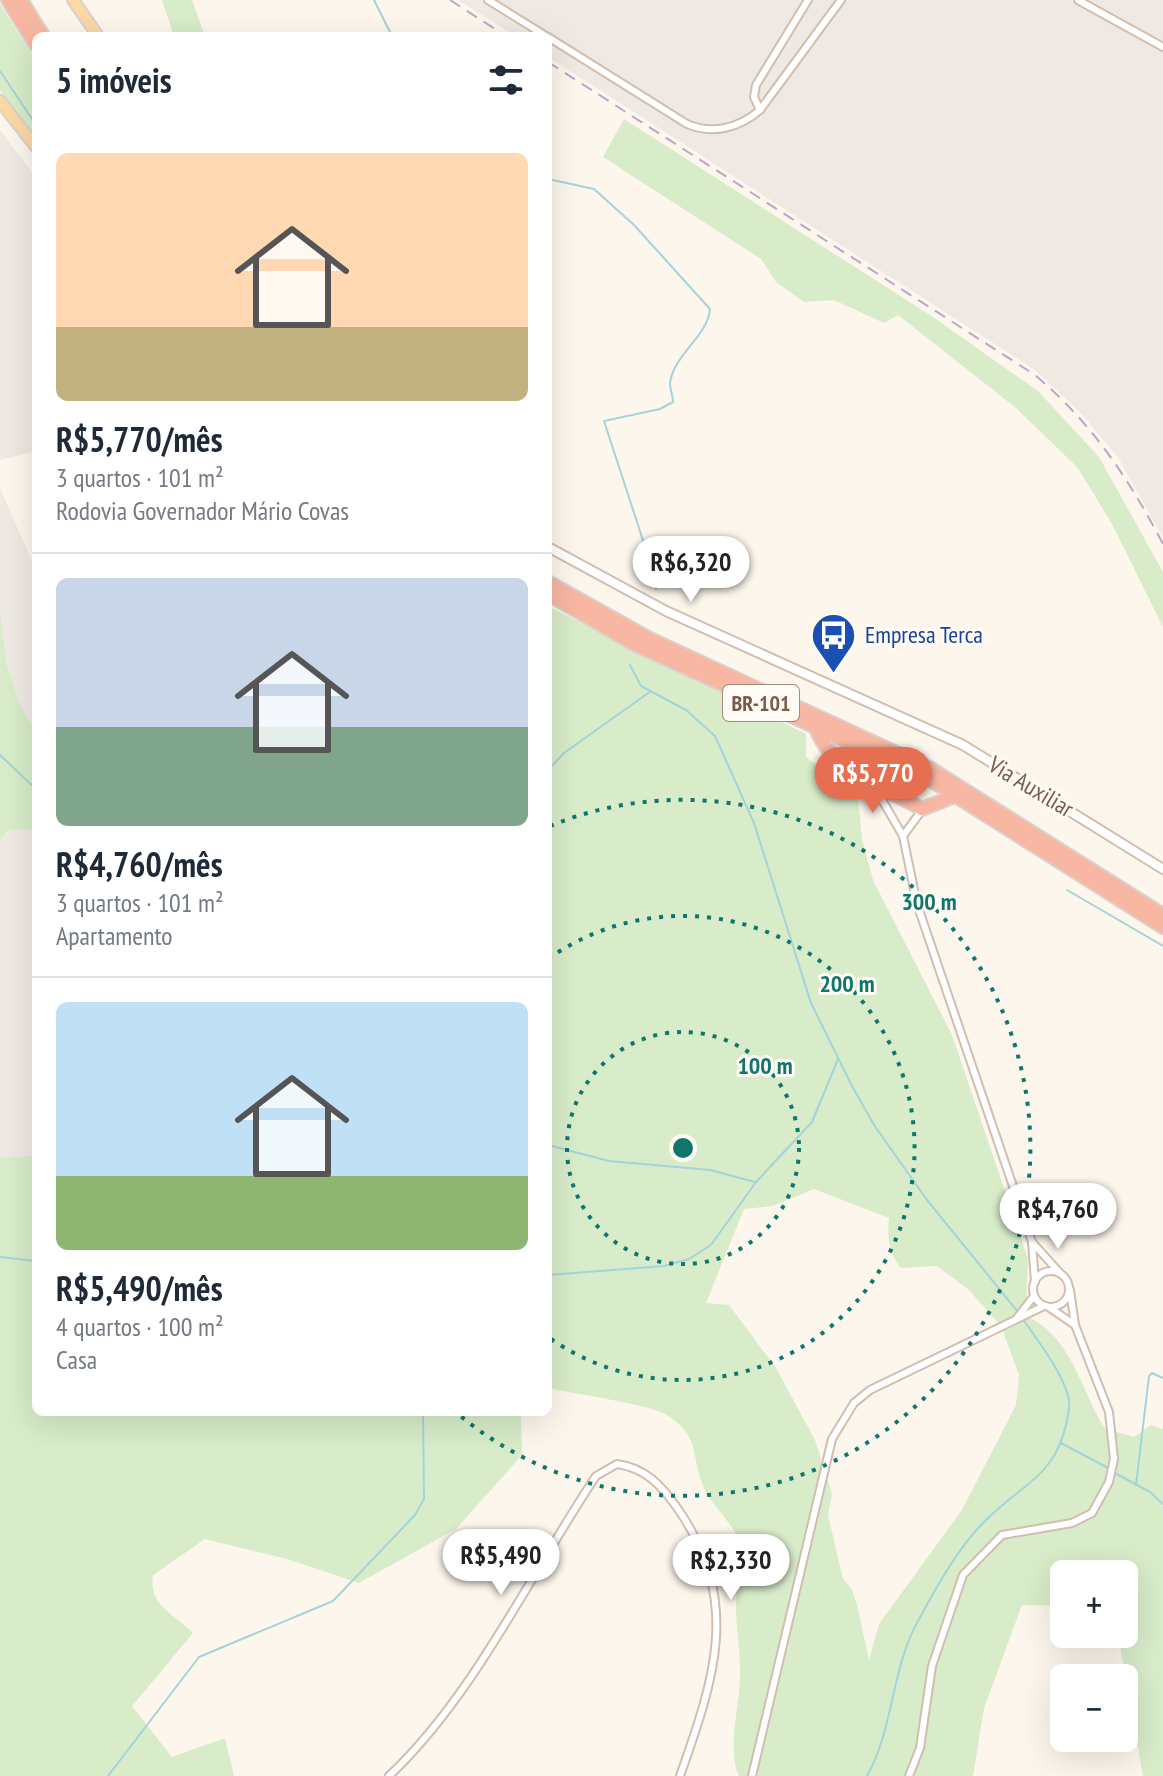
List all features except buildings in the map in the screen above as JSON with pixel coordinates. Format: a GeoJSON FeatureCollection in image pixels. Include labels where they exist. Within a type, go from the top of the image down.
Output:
{"type":"FeatureCollection","features":[{"type":"Feature","properties":{"kind":"highway"},"geometry":{"type":"LineString","coordinates":[[8,0],[32,39]]}},
{"type":"Feature","properties":{"kind":"highway"},"geometry":{"type":"LineString","coordinates":[[21,0],[43,32]]}},
{"type":"Feature","properties":{"kind":"highway","name":"BR-101"},"geometry":{"type":"LineString","coordinates":[[552,584],[648,638],[953,781],[1163,915]]}},
{"type":"Feature","properties":{"kind":"highway","name":"BR-101"},"geometry":{"type":"LineString","coordinates":[[552,596],[634,644],[957,795],[1163,927]]}},
{"type":"Feature","properties":{"kind":"highway"},"geometry":{"type":"LineString","coordinates":[[816,728],[821,743],[834,756],[922,809],[957,795]]}},
{"type":"Feature","properties":{"kind":"main road"},"geometry":{"type":"LineString","coordinates":[[73,0],[95,32]]}},
{"type":"Feature","properties":{"kind":"main road"},"geometry":{"type":"LineString","coordinates":[[0,101],[32,142]]}},
{"type":"Feature","properties":{"kind":"street"},"geometry":{"type":"LineString","coordinates":[[488,0],[539,32]]}},
{"type":"Feature","properties":{"kind":"street"},"geometry":{"type":"LineString","coordinates":[[760,110],[754,97],[756,85],[808,0]]}},
{"type":"Feature","properties":{"kind":"street"},"geometry":{"type":"LineString","coordinates":[[552,40],[693,127],[715,130],[731,127],[760,110],[841,0]]}},
{"type":"Feature","properties":{"kind":"street"},"geometry":{"type":"LineString","coordinates":[[1078,0],[1163,47]]}},
{"type":"Feature","properties":{"kind":"street","name":"Via Auxiliar"},"geometry":{"type":"LineString","coordinates":[[552,549],[666,611],[963,745],[1163,869]]}},
{"type":"Feature","properties":{"kind":"street"},"geometry":{"type":"LineString","coordinates":[[869,779],[903,836],[921,917],[1032,1242],[1034,1296],[1017,1318]]}},
{"type":"Feature","properties":{"kind":"street"},"geometry":{"type":"LineString","coordinates":[[903,836],[922,809]]}},
{"type":"Feature","properties":{"kind":"street"},"geometry":{"type":"LineString","coordinates":[[909,1776],[920,1748],[932,1666],[963,1575],[1002,1535],[1063,1525],[1092,1513],[1109,1482],[1114,1459],[1109,1412],[1075,1325],[1070,1290],[1065,1277],[1032,1242]]}},
{"type":"Feature","properties":{"kind":"street"},"geometry":{"type":"LineString","coordinates":[[1035,1282],[1045,1272],[1065,1277]]}},
{"type":"Feature","properties":{"kind":"street"},"geometry":{"type":"LineString","coordinates":[[752,1776],[832,1439],[842,1419],[870,1390],[1017,1318],[1063,1303],[1070,1290]]}},
{"type":"Feature","properties":{"kind":"street"},"geometry":{"type":"LineString","coordinates":[[1034,1296],[1075,1325]]}},
{"type":"Feature","properties":{"kind":"street"},"geometry":{"type":"LineString","coordinates":[[389,1776],[424,1740],[456,1698],[596,1476],[617,1464],[640,1470],[666,1492],[699,1543],[715,1596],[718,1637],[710,1692],[680,1776]]}},
{"type":"Feature","properties":{"kind":"shaded area"},"geometry":{"type":"Polygon","coordinates":[[[458,0],[1163,0],[1163,538],[1119,459],[1082,414],[1035,370],[552,60],[552,32],[509,32],[458,0]]]}},
{"type":"Feature","properties":{"kind":"shaded area"},"geometry":{"type":"Polygon","coordinates":[[[0,130],[32,173],[32,452],[0,460],[0,130]]]}},
{"type":"Feature","properties":{"kind":"shaded area"},"geometry":{"type":"Polygon","coordinates":[[[0,488],[32,558],[32,741],[0,676],[0,488]]]}},
{"type":"Feature","properties":{"kind":"shaded area"},"geometry":{"type":"Polygon","coordinates":[[[9,821],[32,822],[32,1160],[0,1163],[0,834],[9,821]]]}},
{"type":"Feature","properties":{"kind":"green space"},"geometry":{"type":"Polygon","coordinates":[[[162,0],[192,0],[204,32],[173,32],[162,0]]]}},
{"type":"Feature","properties":{"kind":"green space"},"geometry":{"type":"Polygon","coordinates":[[[0,4],[32,54],[32,134],[0,91],[0,4]]]}},
{"type":"Feature","properties":{"kind":"green space"},"geometry":{"type":"Polygon","coordinates":[[[624,119],[933,317],[1038,391],[1099,457],[1163,572],[1163,627],[1112,524],[1078,468],[1016,408],[898,315],[884,323],[834,300],[804,302],[776,282],[761,259],[603,157],[624,119]]]}},
{"type":"Feature","properties":{"kind":"green space"},"geometry":{"type":"Polygon","coordinates":[[[552,608],[806,734],[806,757],[858,797],[862,839],[873,880],[952,1035],[1028,1259],[1026,1316],[1042,1325],[1065,1350],[1105,1429],[1134,1437],[1151,1425],[1163,1429],[1163,1776],[1143,1776],[1138,1748],[1138,1664],[1123,1664],[1120,1648],[1138,1648],[1138,1560],[1050,1560],[1050,1606],[1022,1605],[984,1708],[973,1776],[739,1776],[734,1741],[740,1679],[736,1605],[740,1547],[730,1525],[706,1491],[689,1438],[677,1423],[659,1411],[552,1389],[552,608]],[[814,1189],[773,1206],[744,1209],[706,1303],[729,1305],[776,1368],[815,1440],[832,1494],[828,1515],[843,1579],[852,1589],[869,1660],[879,1624],[962,1510],[1016,1405],[1019,1375],[1001,1326],[969,1290],[937,1266],[901,1268],[889,1244],[889,1218],[814,1189]]]}},
{"type":"Feature","properties":{"kind":"green space"},"geometry":{"type":"Polygon","coordinates":[[[0,610],[6,663],[19,703],[32,725],[32,829],[9,829],[0,839],[0,610]]]}},
{"type":"Feature","properties":{"kind":"green space"},"geometry":{"type":"Polygon","coordinates":[[[32,1156],[32,1416],[521,1416],[522,1455],[456,1529],[359,1583],[287,1559],[205,1539],[153,1575],[154,1594],[158,1602],[193,1633],[132,1706],[172,1757],[225,1738],[234,1776],[0,1776],[0,1158],[32,1156]]]}},
{"type":"Feature","properties":{"kind":"waterway"},"geometry":{"type":"LineString","coordinates":[[374,0],[390,32]]}},
{"type":"Feature","properties":{"kind":"waterway"},"geometry":{"type":"LineString","coordinates":[[0,71],[32,119]]}},
{"type":"Feature","properties":{"kind":"waterway"},"geometry":{"type":"LineString","coordinates":[[552,180],[594,189],[634,225],[710,309],[703,328],[673,373],[670,383],[673,402],[660,409],[604,421],[654,574],[656,589]]}},
{"type":"Feature","properties":{"kind":"waterway"},"geometry":{"type":"LineString","coordinates":[[630,665],[641,686],[686,710],[715,736],[754,823],[811,1003],[852,1086],[874,1125],[927,1200],[1018,1312]]}},
{"type":"Feature","properties":{"kind":"waterway"},"geometry":{"type":"LineString","coordinates":[[552,766],[564,753],[651,691]]}},
{"type":"Feature","properties":{"kind":"waterway"},"geometry":{"type":"LineString","coordinates":[[0,755],[32,785]]}},
{"type":"Feature","properties":{"kind":"waterway"},"geometry":{"type":"LineString","coordinates":[[1067,890],[1163,946]]}},
{"type":"Feature","properties":{"kind":"waterway"},"geometry":{"type":"LineString","coordinates":[[552,1275],[664,1266],[689,1259],[711,1245],[756,1182],[812,1122],[838,1059]]}},
{"type":"Feature","properties":{"kind":"waterway"},"geometry":{"type":"LineString","coordinates":[[552,1146],[609,1161],[710,1170],[755,1182]]}},
{"type":"Feature","properties":{"kind":"waterway"},"geometry":{"type":"LineString","coordinates":[[0,1257],[32,1261]]}},
{"type":"Feature","properties":{"kind":"waterway"},"geometry":{"type":"LineString","coordinates":[[867,1776],[883,1738],[909,1639],[932,1595],[976,1531],[1050,1463],[1065,1431],[1069,1408],[1065,1387],[1022,1318]]}},
{"type":"Feature","properties":{"kind":"waterway"},"geometry":{"type":"LineString","coordinates":[[1136,1485],[1149,1376],[1152,1373],[1163,1378]]}},
{"type":"Feature","properties":{"kind":"waterway"},"geometry":{"type":"LineString","coordinates":[[108,1776],[199,1657],[333,1601],[415,1515],[424,1499],[423,1416]]}},
{"type":"Feature","properties":{"kind":"waterway"},"geometry":{"type":"LineString","coordinates":[[1061,1443],[1108,1468]]}},
{"type":"Feature","properties":{"kind":"waterway"},"geometry":{"type":"LineString","coordinates":[[1113,1472],[1150,1492],[1163,1504]]}},
{"type":"Feature","properties":{"kind":"railway"},"geometry":{"type":"LineString","coordinates":[[450,0],[500,32]]}},
{"type":"Feature","properties":{"kind":"railway"},"geometry":{"type":"LineString","coordinates":[[552,65],[1035,375],[1092,432],[1108,453],[1163,544]]}},
{"type":"Feature","properties":{"kind":"place","name":"Empresa Terca"},"geometry":{"type":"Point","coordinates":[834,674]}}]}
